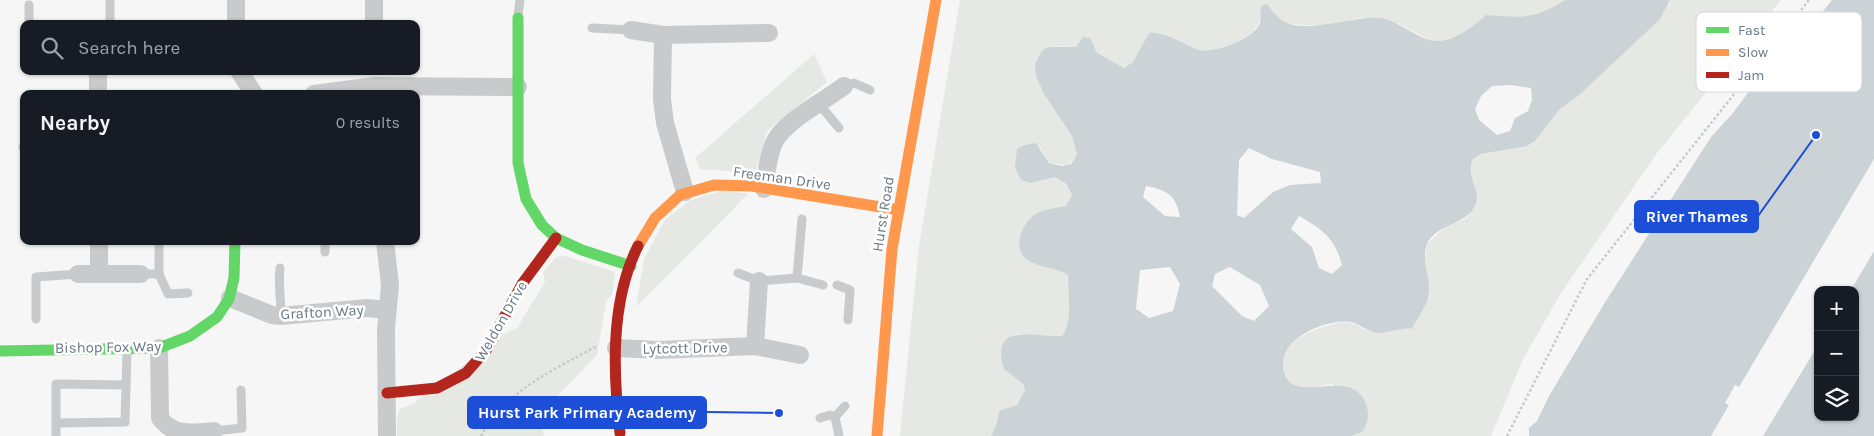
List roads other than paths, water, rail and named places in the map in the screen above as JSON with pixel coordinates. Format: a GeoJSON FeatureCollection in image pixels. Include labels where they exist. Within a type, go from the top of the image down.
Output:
{"type":"FeatureCollection","features":[{"type":"Feature","properties":{"kind":"street"},"geometry":{"type":"LineString","coordinates":[[374,0],[374,20]]}},
{"type":"Feature","properties":{"kind":"street","name":"Hurst Road"},"geometry":{"type":"LineString","coordinates":[[877,436],[892,249],[936,0]]}},
{"type":"Feature","properties":{"kind":"street"},"geometry":{"type":"LineString","coordinates":[[236,1],[236,20]]}},
{"type":"Feature","properties":{"kind":"street"},"geometry":{"type":"LineString","coordinates":[[518,18],[518,163],[526,200],[534,215],[556,238],[582,250],[631,266]]}},
{"type":"Feature","properties":{"kind":"street"},"geometry":{"type":"LineString","coordinates":[[631,30],[663,35],[770,33]]}},
{"type":"Feature","properties":{"kind":"street"},"geometry":{"type":"LineString","coordinates":[[663,35],[662,99],[665,123],[685,192]]}},
{"type":"Feature","properties":{"kind":"street"},"geometry":{"type":"LineString","coordinates":[[98,75],[98,90]]}},
{"type":"Feature","properties":{"kind":"street"},"geometry":{"type":"LineString","coordinates":[[242,75],[252,90]]}},
{"type":"Feature","properties":{"kind":"street"},"geometry":{"type":"LineString","coordinates":[[330,90],[375,79],[412,90],[518,87]]}},
{"type":"Feature","properties":{"kind":"street"},"geometry":{"type":"LineString","coordinates":[[764,189],[770,155],[778,137],[799,117],[844,86]]}},
{"type":"Feature","properties":{"kind":"street","name":"Freeman Drive"},"geometry":{"type":"LineString","coordinates":[[620,433],[614,379],[616,342],[624,294],[631,266],[645,231],[670,203],[685,192],[714,185],[764,189],[899,210]]}},
{"type":"Feature","properties":{"kind":"street","name":"Weldon Drive"},"geometry":{"type":"LineString","coordinates":[[387,393],[436,388],[458,379],[475,366],[489,348],[519,289],[539,258],[556,238]]}},
{"type":"Feature","properties":{"kind":"street"},"geometry":{"type":"LineString","coordinates":[[99,245],[99,274]]}},
{"type":"Feature","properties":{"kind":"street","name":"Bishop Fox Way"},"geometry":{"type":"LineString","coordinates":[[0,351],[158,348],[181,340],[213,320],[223,310],[230,298],[235,272],[235,245]]}},
{"type":"Feature","properties":{"kind":"street"},"geometry":{"type":"LineString","coordinates":[[386,245],[390,267],[387,310],[387,436]]}},
{"type":"Feature","properties":{"kind":"street"},"geometry":{"type":"LineString","coordinates":[[78,274],[141,274]]}},
{"type":"Feature","properties":{"kind":"street"},"geometry":{"type":"LineString","coordinates":[[755,346],[759,281]]}},
{"type":"Feature","properties":{"kind":"street","name":"Grafton Way"},"geometry":{"type":"LineString","coordinates":[[230,298],[281,316],[367,308],[387,310]]}},
{"type":"Feature","properties":{"kind":"street","name":"Lytcott Drive"},"geometry":{"type":"LineString","coordinates":[[616,342],[658,350],[755,346],[800,355]]}},
{"type":"Feature","properties":{"kind":"street"},"geometry":{"type":"LineString","coordinates":[[158,348],[160,418],[165,428],[174,433],[192,434],[214,431]]}},
{"type":"Feature","properties":{"kind":"lane"},"geometry":{"type":"LineString","coordinates":[[110,0],[110,20]]}},
{"type":"Feature","properties":{"kind":"lane"},"geometry":{"type":"LineString","coordinates":[[518,18],[520,0]]}},
{"type":"Feature","properties":{"kind":"lane"},"geometry":{"type":"LineString","coordinates":[[29,5],[30,20]]}},
{"type":"Feature","properties":{"kind":"lane"},"geometry":{"type":"LineString","coordinates":[[592,28],[631,30]]}},
{"type":"Feature","properties":{"kind":"lane"},"geometry":{"type":"LineString","coordinates":[[844,86],[854,83],[870,90]]}},
{"type":"Feature","properties":{"kind":"lane"},"geometry":{"type":"LineString","coordinates":[[819,104],[839,128]]}},
{"type":"Feature","properties":{"kind":"lane"},"geometry":{"type":"LineString","coordinates":[[797,278],[802,219]]}},
{"type":"Feature","properties":{"kind":"lane"},"geometry":{"type":"LineString","coordinates":[[159,245],[159,274],[168,294],[188,294]]}},
{"type":"Feature","properties":{"kind":"lane"},"geometry":{"type":"LineString","coordinates":[[325,245],[325,252]]}},
{"type":"Feature","properties":{"kind":"lane"},"geometry":{"type":"LineString","coordinates":[[280,268],[278,285],[281,296],[281,316]]}},
{"type":"Feature","properties":{"kind":"lane"},"geometry":{"type":"LineString","coordinates":[[738,273],[759,281],[797,278],[823,284]]}},
{"type":"Feature","properties":{"kind":"lane"},"geometry":{"type":"LineString","coordinates":[[36,319],[36,277],[78,274]]}},
{"type":"Feature","properties":{"kind":"lane"},"geometry":{"type":"LineString","coordinates":[[141,274],[159,274]]}},
{"type":"Feature","properties":{"kind":"lane"},"geometry":{"type":"LineString","coordinates":[[837,285],[850,290],[848,320]]}},
{"type":"Feature","properties":{"kind":"lane"},"geometry":{"type":"LineString","coordinates":[[56,422],[125,422],[127,348]]}},
{"type":"Feature","properties":{"kind":"lane"},"geometry":{"type":"LineString","coordinates":[[56,436],[56,384],[126,385]]}},
{"type":"Feature","properties":{"kind":"lane"},"geometry":{"type":"LineString","coordinates":[[241,390],[242,428]]}},
{"type":"Feature","properties":{"kind":"lane"},"geometry":{"type":"LineString","coordinates":[[835,417],[844,406]]}},
{"type":"Feature","properties":{"kind":"lane"},"geometry":{"type":"LineString","coordinates":[[820,418],[830,415],[835,417]]}},
{"type":"Feature","properties":{"kind":"lane"},"geometry":{"type":"LineString","coordinates":[[835,417],[839,436]]}},
{"type":"Feature","properties":{"kind":"lane"},"geometry":{"type":"LineString","coordinates":[[214,431],[252,428]]}},
{"type":"Feature","properties":{"kind":"place","name":"River Thames"},"geometry":{"type":"Point","coordinates":[1816,135]}},
{"type":"Feature","properties":{"kind":"place","name":"Hurst Park Primary Academy"},"geometry":{"type":"Point","coordinates":[779,413]}}]}
